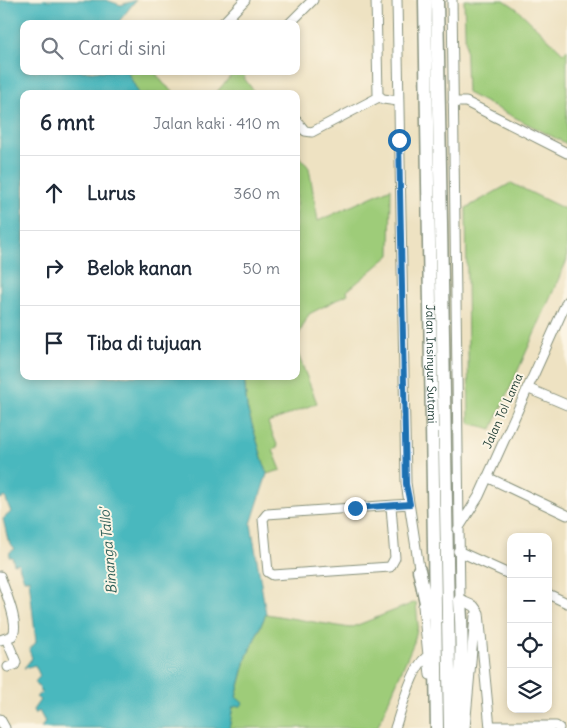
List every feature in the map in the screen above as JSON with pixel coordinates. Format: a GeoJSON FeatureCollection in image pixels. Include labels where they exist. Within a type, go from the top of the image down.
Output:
{"type":"FeatureCollection","features":[{"type":"Feature","properties":{"kind":"highway","name":"Jalan Insinyur Sutami"},"geometry":{"type":"LineString","coordinates":[[425,0],[433,650],[437,728]]}},
{"type":"Feature","properties":{"kind":"highway","name":"Jalan Insinyur Sutami"},"geometry":{"type":"LineString","coordinates":[[437,0],[450,728]]}},
{"type":"Feature","properties":{"kind":"highway"},"geometry":{"type":"LineString","coordinates":[[419,570],[433,650]]}},
{"type":"Feature","properties":{"kind":"highway"},"geometry":{"type":"LineString","coordinates":[[456,728],[460,696],[462,627],[460,600]]}},
{"type":"Feature","properties":{"kind":"street"},"geometry":{"type":"LineString","coordinates":[[226,20],[245,0]]}},
{"type":"Feature","properties":{"kind":"street"},"geometry":{"type":"LineString","coordinates":[[293,20],[313,0]]}},
{"type":"Feature","properties":{"kind":"street"},"geometry":{"type":"LineString","coordinates":[[376,0],[379,97]]}},
{"type":"Feature","properties":{"kind":"street"},"geometry":{"type":"LineString","coordinates":[[397,0],[406,484],[419,570]]}},
{"type":"Feature","properties":{"kind":"street"},"geometry":{"type":"LineString","coordinates":[[452,0],[460,600],[474,606],[479,613],[490,727],[556,726],[560,728]]}},
{"type":"Feature","properties":{"kind":"street"},"geometry":{"type":"LineString","coordinates":[[300,124],[305,130],[312,132],[379,97],[398,101]]}},
{"type":"Feature","properties":{"kind":"street"},"geometry":{"type":"LineString","coordinates":[[453,102],[466,102],[567,153]]}},
{"type":"Feature","properties":{"kind":"street","name":"Jalan Tol Lama"},"geometry":{"type":"LineString","coordinates":[[458,529],[479,496],[567,300]]}},
{"type":"Feature","properties":{"kind":"street"},"geometry":{"type":"LineString","coordinates":[[527,388],[567,405]]}},
{"type":"Feature","properties":{"kind":"street"},"geometry":{"type":"LineString","coordinates":[[487,477],[567,515]]}},
{"type":"Feature","properties":{"kind":"street"},"geometry":{"type":"LineString","coordinates":[[390,506],[395,558],[393,565],[273,575],[268,572],[263,519],[268,514],[410,504]]}},
{"type":"Feature","properties":{"kind":"street"},"geometry":{"type":"LineString","coordinates":[[458,551],[507,573]]}},
{"type":"Feature","properties":{"kind":"street"},"geometry":{"type":"LineString","coordinates":[[0,576],[15,625],[15,634],[3,639],[16,662],[15,665],[8,667]]}},
{"type":"Feature","properties":{"kind":"street"},"geometry":{"type":"LineString","coordinates":[[552,596],[567,603]]}},
{"type":"Feature","properties":{"kind":"street"},"geometry":{"type":"LineString","coordinates":[[465,728],[475,620],[474,606]]}},
{"type":"Feature","properties":{"kind":"street"},"geometry":{"type":"LineString","coordinates":[[396,728],[414,675],[433,650]]}},
{"type":"Feature","properties":{"kind":"street"},"geometry":{"type":"LineString","coordinates":[[431,728],[433,650]]}},
{"type":"Feature","properties":{"kind":"street"},"geometry":{"type":"LineString","coordinates":[[0,720],[6,728]]}},
{"type":"Feature","properties":{"kind":"green space"},"geometry":{"type":"Polygon","coordinates":[[[464,0],[504,0],[516,8],[563,53],[567,49],[567,144],[467,93],[464,0]]]}},
{"type":"Feature","properties":{"kind":"green space"},"geometry":{"type":"Polygon","coordinates":[[[129,75],[157,75],[171,90],[137,90],[129,75]]]}},
{"type":"Feature","properties":{"kind":"green space"},"geometry":{"type":"Polygon","coordinates":[[[232,75],[245,75],[244,78],[253,90],[218,90],[232,75]]]}},
{"type":"Feature","properties":{"kind":"green space"},"geometry":{"type":"Polygon","coordinates":[[[300,156],[309,168],[318,221],[391,188],[390,255],[347,291],[348,294],[309,314],[300,332],[300,156]]]}},
{"type":"Feature","properties":{"kind":"green space"},"geometry":{"type":"Polygon","coordinates":[[[511,183],[567,210],[567,260],[492,429],[469,423],[466,208],[511,183]]]}},
{"type":"Feature","properties":{"kind":"green space"},"geometry":{"type":"Polygon","coordinates":[[[300,359],[317,403],[268,423],[278,447],[273,450],[281,470],[267,474],[247,408],[244,380],[300,380],[300,359]]]}},
{"type":"Feature","properties":{"kind":"green space"},"geometry":{"type":"Polygon","coordinates":[[[416,602],[418,625],[414,642],[377,728],[229,728],[233,707],[242,703],[236,698],[247,656],[266,614],[350,628],[416,602]]]}},
{"type":"Feature","properties":{"kind":"water","name":"Binanga Tallo'"},"geometry":{"type":"Polygon","coordinates":[[[0,0],[106,0],[121,5],[136,0],[120,20],[20,20],[20,75],[129,75],[137,90],[20,90],[20,380],[244,380],[247,408],[267,474],[251,524],[266,614],[247,656],[236,697],[243,703],[241,706],[233,707],[229,728],[41,728],[45,722],[39,711],[35,714],[33,710],[40,700],[36,697],[42,692],[35,682],[40,676],[35,665],[24,668],[32,658],[29,650],[36,642],[29,579],[24,580],[18,563],[14,564],[12,557],[9,557],[10,552],[15,549],[8,540],[3,519],[11,512],[5,497],[0,499],[0,0]]]}},
{"type":"Feature","properties":{"kind":"route"},"geometry":{"type":"LineString","coordinates":[[355,508],[410,504],[406,484],[399,140]]}}]}
